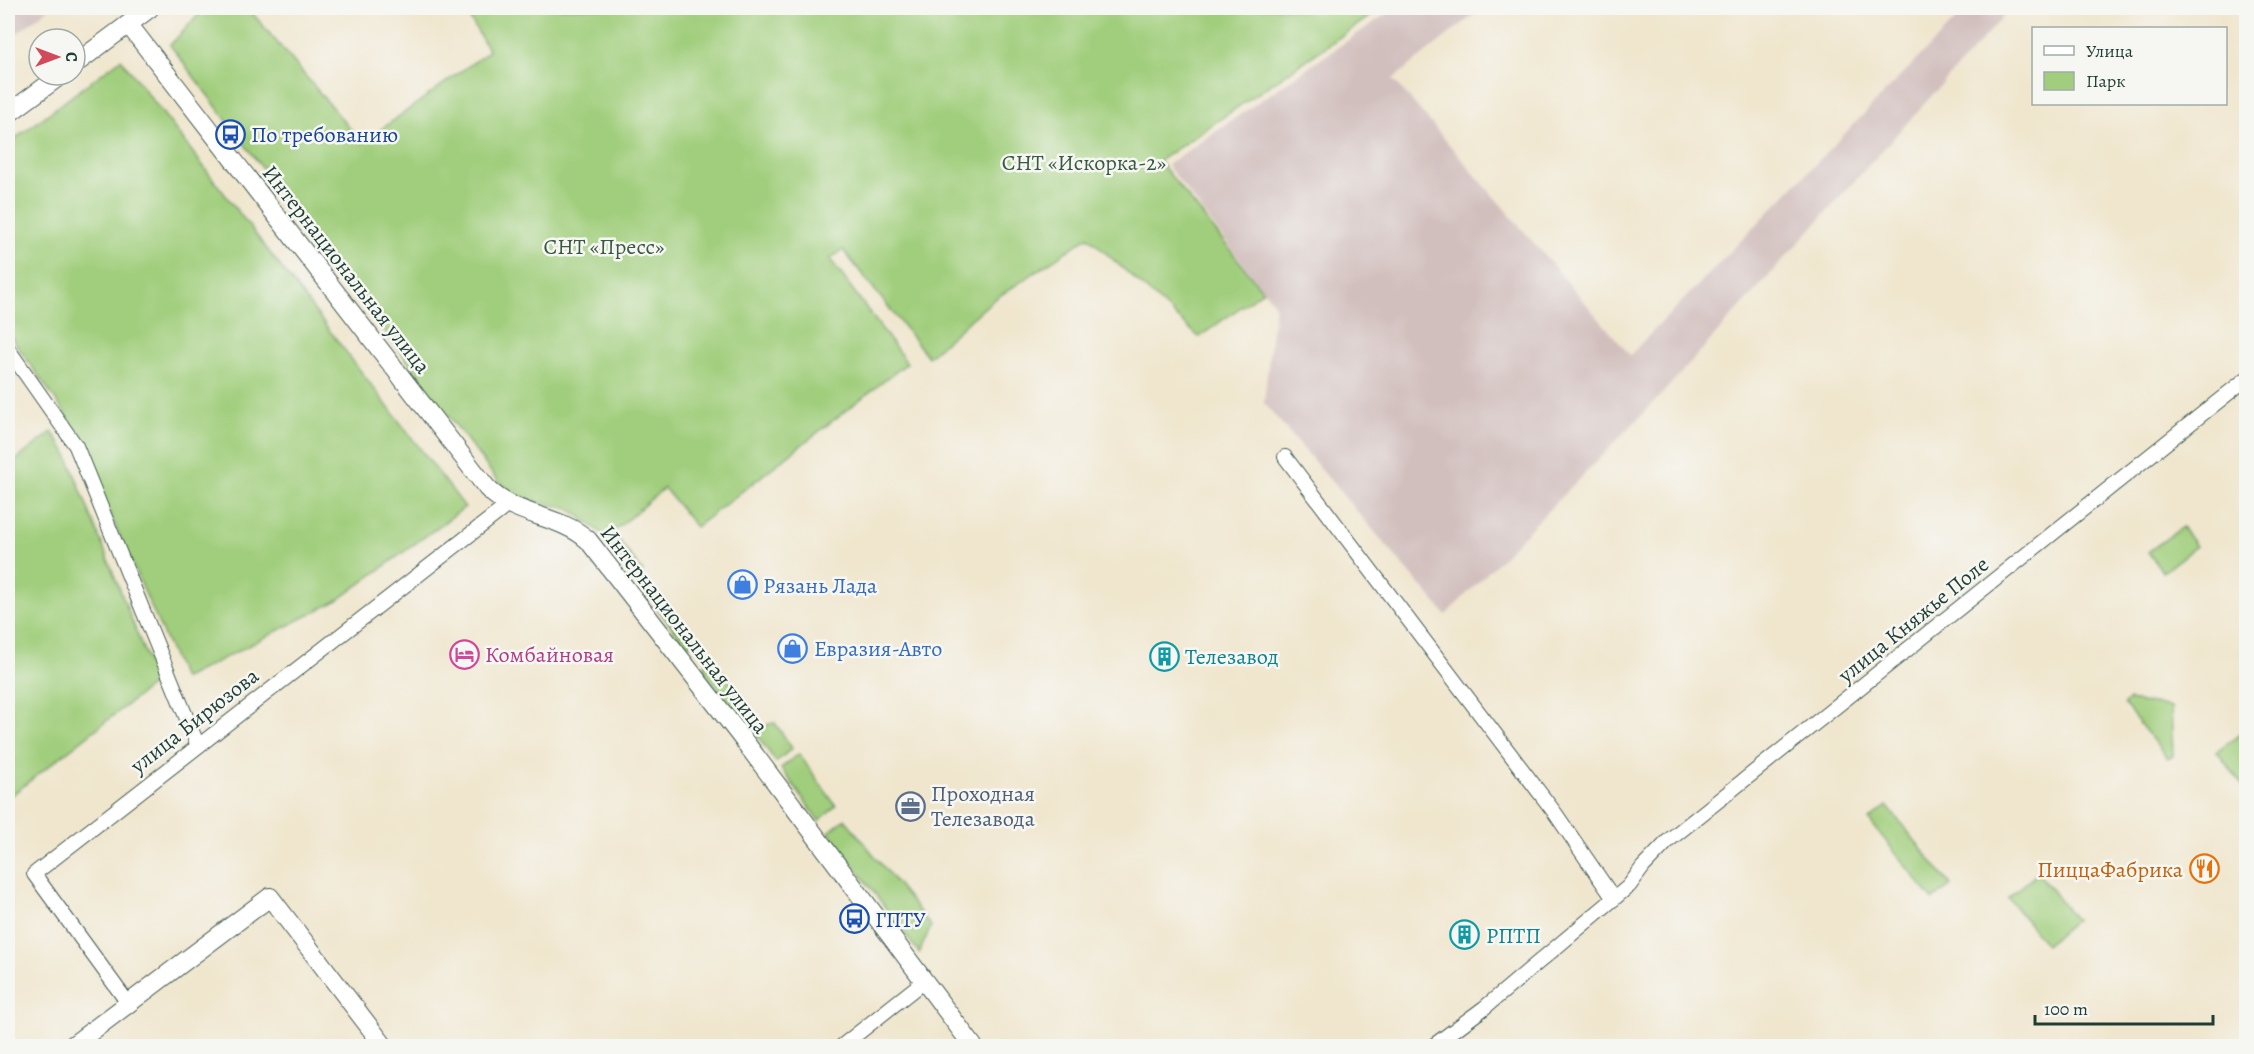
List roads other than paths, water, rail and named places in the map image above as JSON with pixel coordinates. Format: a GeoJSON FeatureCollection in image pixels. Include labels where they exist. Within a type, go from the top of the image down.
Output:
{"type":"FeatureCollection","features":[{"type":"Feature","properties":{"kind":"street"},"geometry":{"type":"LineString","coordinates":[[87,55],[150,8]]}},
{"type":"Feature","properties":{"kind":"street","name":"Интернациональная улица"},"geometry":{"type":"LineString","coordinates":[[129,25],[487,488],[508,505],[567,526],[588,540],[732,725],[973,1047]]}},
{"type":"Feature","properties":{"kind":"street"},"geometry":{"type":"LineString","coordinates":[[8,114],[45,87]]}},
{"type":"Feature","properties":{"kind":"street"},"geometry":{"type":"LineString","coordinates":[[8,350],[76,446],[198,746]]}},
{"type":"Feature","properties":{"kind":"street","name":"улица Княжье Поле"},"geometry":{"type":"LineString","coordinates":[[1614,899],[1677,834],[1787,748],[2084,507],[2247,380]]}},
{"type":"Feature","properties":{"kind":"street"},"geometry":{"type":"LineString","coordinates":[[1285,457],[1555,813],[1614,899],[1484,1008],[1433,1047]]}},
{"type":"Feature","properties":{"kind":"street","name":"улица Бирюзова"},"geometry":{"type":"LineString","coordinates":[[128,1003],[34,874],[508,505]]}},
{"type":"Feature","properties":{"kind":"street"},"geometry":{"type":"LineString","coordinates":[[72,1047],[270,897],[384,1047]]}},
{"type":"Feature","properties":{"kind":"street"},"geometry":{"type":"LineString","coordinates":[[842,1047],[924,981]]}},
{"type":"Feature","properties":{"kind":"place","name":"По требованию"},"geometry":{"type":"Point","coordinates":[230,134]}},
{"type":"Feature","properties":{"kind":"place","name":"Рязань Лада"},"geometry":{"type":"Point","coordinates":[742,585]}},
{"type":"Feature","properties":{"kind":"place","name":"Евразия-Авто"},"geometry":{"type":"Point","coordinates":[793,648]}},
{"type":"Feature","properties":{"kind":"place","name":"Комбайновая"},"geometry":{"type":"Point","coordinates":[464,654]}},
{"type":"Feature","properties":{"kind":"place","name":"Телезавод"},"geometry":{"type":"Point","coordinates":[1164,656]}},
{"type":"Feature","properties":{"kind":"place","name":"Проходная Телезавода"},"geometry":{"type":"Point","coordinates":[910,806]}},
{"type":"Feature","properties":{"kind":"place","name":"ПиццаФабрика"},"geometry":{"type":"Point","coordinates":[2204,869]}},
{"type":"Feature","properties":{"kind":"place","name":"ГПТУ"},"geometry":{"type":"Point","coordinates":[854,919]}},
{"type":"Feature","properties":{"kind":"place","name":"РПТП"},"geometry":{"type":"Point","coordinates":[1465,935]}},
{"type":"Feature","properties":{"kind":"park label","name":"СНТ «Искорка-2»"},"geometry":{"type":"Point","coordinates":[1084,162]}},
{"type":"Feature","properties":{"kind":"park label","name":"СНТ «Пресс»"},"geometry":{"type":"Point","coordinates":[604,246]}}]}
